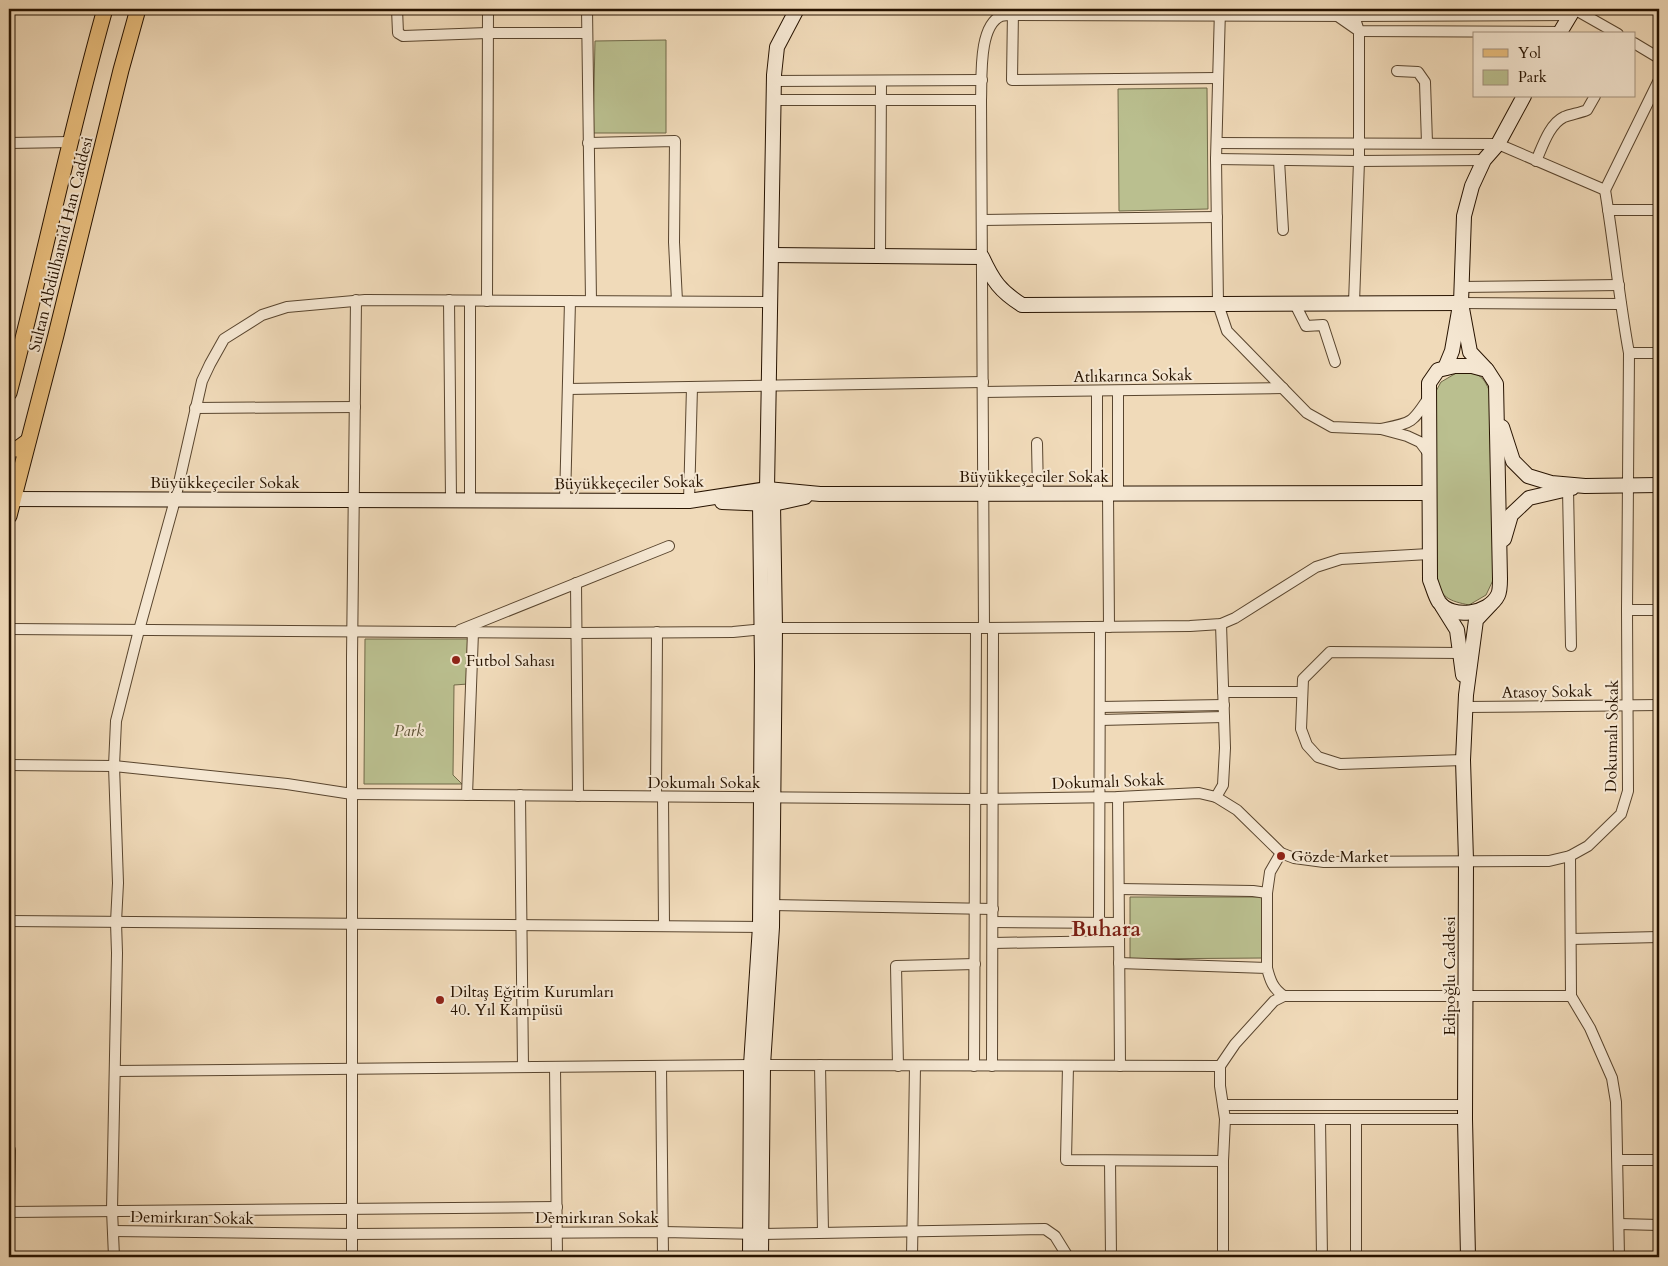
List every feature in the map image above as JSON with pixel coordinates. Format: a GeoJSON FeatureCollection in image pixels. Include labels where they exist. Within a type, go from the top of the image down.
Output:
{"type":"FeatureCollection","features":[{"type":"Feature","properties":{"kind":"main road","name":"Sultan Abdülhamid Han Caddesi"},"geometry":{"type":"LineString","coordinates":[[9,393],[105,9]]}},
{"type":"Feature","properties":{"kind":"main road","name":"Sultan Abdülhamid Han Caddesi"},"geometry":{"type":"LineString","coordinates":[[9,516],[11,499],[56,335],[116,88],[138,9]]}},
{"type":"Feature","properties":{"kind":"main road"},"geometry":{"type":"LineString","coordinates":[[9,449],[17,449],[28,441]]}},
{"type":"Feature","properties":{"kind":"street"},"geometry":{"type":"LineString","coordinates":[[397,9],[398,33],[402,36],[487,33],[586,34]]}},
{"type":"Feature","properties":{"kind":"street"},"geometry":{"type":"LineString","coordinates":[[487,301],[488,9]]}},
{"type":"Feature","properties":{"kind":"street"},"geometry":{"type":"LineString","coordinates":[[587,9],[591,301]]}},
{"type":"Feature","properties":{"kind":"street"},"geometry":{"type":"LineString","coordinates":[[761,1257],[756,1234],[757,1065],[766,927],[767,489],[773,100],[777,47],[797,9]]}},
{"type":"Feature","properties":{"kind":"street"},"geometry":{"type":"LineString","coordinates":[[1560,32],[1573,10]]}},
{"type":"Feature","properties":{"kind":"street"},"geometry":{"type":"LineString","coordinates":[[974,1066],[975,799],[984,628],[981,100],[983,52],[986,37],[992,25],[1001,17],[1013,12],[1490,12],[1573,10],[1614,32]]}},
{"type":"Feature","properties":{"kind":"street"},"geometry":{"type":"LineString","coordinates":[[1013,12],[1012,80],[1218,78]]}},
{"type":"Feature","properties":{"kind":"street"},"geometry":{"type":"LineString","coordinates":[[1220,12],[1216,159],[1218,304],[1227,331],[1307,413],[1332,427],[1381,429],[1407,436],[1420,442],[1429,454]]}},
{"type":"Feature","properties":{"kind":"street"},"geometry":{"type":"LineString","coordinates":[[1336,12],[1358,31],[1473,32]]}},
{"type":"Feature","properties":{"kind":"street"},"geometry":{"type":"LineString","coordinates":[[1354,12],[1358,31],[1359,161],[1354,303]]}},
{"type":"Feature","properties":{"kind":"street"},"geometry":{"type":"LineString","coordinates":[[1636,45],[1659,58]]}},
{"type":"Feature","properties":{"kind":"street"},"geometry":{"type":"LineString","coordinates":[[1397,71],[1418,72],[1425,82],[1427,143]]}},
{"type":"Feature","properties":{"kind":"street"},"geometry":{"type":"LineString","coordinates":[[774,81],[982,80]]}},
{"type":"Feature","properties":{"kind":"street"},"geometry":{"type":"LineString","coordinates":[[1217,143],[1498,144],[1605,190],[1659,80]]}},
{"type":"Feature","properties":{"kind":"street"},"geometry":{"type":"LineString","coordinates":[[880,256],[881,81]]}},
{"type":"Feature","properties":{"kind":"street"},"geometry":{"type":"LineString","coordinates":[[1500,566],[1496,384],[1487,370],[1470,352],[1461,303],[1464,216],[1472,186],[1484,160],[1498,144],[1523,98]]}},
{"type":"Feature","properties":{"kind":"street"},"geometry":{"type":"LineString","coordinates":[[1536,161],[1548,134],[1557,123],[1562,118],[1587,110],[1594,98]]}},
{"type":"Feature","properties":{"kind":"street"},"geometry":{"type":"LineString","coordinates":[[773,100],[981,100]]}},
{"type":"Feature","properties":{"kind":"street"},"geometry":{"type":"LineString","coordinates":[[588,143],[675,141],[674,242],[677,301]]}},
{"type":"Feature","properties":{"kind":"street"},"geometry":{"type":"LineString","coordinates":[[9,143],[71,142]]}},
{"type":"Feature","properties":{"kind":"street"},"geometry":{"type":"LineString","coordinates":[[1216,159],[1484,160]]}},
{"type":"Feature","properties":{"kind":"street"},"geometry":{"type":"LineString","coordinates":[[1279,160],[1283,230]]}},
{"type":"Feature","properties":{"kind":"street","name":"Dokumalı Sokak"},"geometry":{"type":"LineString","coordinates":[[9,764],[114,766],[286,784],[352,794],[975,799],[1118,798],[1199,793],[1216,797],[1237,810],[1281,854],[1294,858],[1324,862],[1549,861],[1570,856],[1588,846],[1621,814],[1628,791],[1629,354],[1605,190]]}},
{"type":"Feature","properties":{"kind":"street"},"geometry":{"type":"LineString","coordinates":[[1608,210],[1659,210]]}},
{"type":"Feature","properties":{"kind":"street"},"geometry":{"type":"LineString","coordinates":[[982,220],[1217,217]]}},
{"type":"Feature","properties":{"kind":"street"},"geometry":{"type":"LineString","coordinates":[[771,255],[982,258]]}},
{"type":"Feature","properties":{"kind":"street"},"geometry":{"type":"LineString","coordinates":[[982,258],[991,278],[1005,294],[1022,305],[1621,304]]}},
{"type":"Feature","properties":{"kind":"street"},"geometry":{"type":"LineString","coordinates":[[1461,287],[1619,285]]}},
{"type":"Feature","properties":{"kind":"street"},"geometry":{"type":"LineString","coordinates":[[114,1257],[112,1210],[118,883],[114,766],[116,721],[138,630],[174,500],[202,382],[224,340],[262,315],[287,307],[356,300],[770,302]]}},
{"type":"Feature","properties":{"kind":"street"},"geometry":{"type":"LineString","coordinates":[[352,1257],[352,631],[356,300]]}},
{"type":"Feature","properties":{"kind":"street"},"geometry":{"type":"LineString","coordinates":[[449,300],[451,500]]}},
{"type":"Feature","properties":{"kind":"street"},"geometry":{"type":"LineString","coordinates":[[470,301],[470,500]]}},
{"type":"Feature","properties":{"kind":"street"},"geometry":{"type":"LineString","coordinates":[[565,501],[570,301]]}},
{"type":"Feature","properties":{"kind":"street"},"geometry":{"type":"LineString","coordinates":[[1445,368],[1452,351],[1461,303]]}},
{"type":"Feature","properties":{"kind":"street"},"geometry":{"type":"LineString","coordinates":[[1295,304],[1306,326],[1323,325],[1335,362]]}},
{"type":"Feature","properties":{"kind":"street"},"geometry":{"type":"LineString","coordinates":[[1629,354],[1659,353]]}},
{"type":"Feature","properties":{"kind":"street"},"geometry":{"type":"LineString","coordinates":[[1466,701],[1457,630],[1440,603],[1430,580],[1429,383],[1438,370],[1445,368],[1472,366],[1487,370]]}},
{"type":"Feature","properties":{"kind":"street","name":"Atlıkarınca Sokak"},"geometry":{"type":"LineString","coordinates":[[568,389],[769,386],[983,387],[1118,391],[1283,388]]}},
{"type":"Feature","properties":{"kind":"street"},"geometry":{"type":"LineString","coordinates":[[692,387],[689,501],[767,504],[820,494]]}},
{"type":"Feature","properties":{"kind":"street"},"geometry":{"type":"LineString","coordinates":[[1097,391],[1108,493]]}},
{"type":"Feature","properties":{"kind":"street"},"geometry":{"type":"LineString","coordinates":[[1099,922],[1100,707],[1108,493],[1118,391]]}},
{"type":"Feature","properties":{"kind":"street"},"geometry":{"type":"LineString","coordinates":[[1381,429],[1411,422],[1429,396]]}},
{"type":"Feature","properties":{"kind":"street"},"geometry":{"type":"LineString","coordinates":[[196,408],[355,407]]}},
{"type":"Feature","properties":{"kind":"street"},"geometry":{"type":"LineString","coordinates":[[1497,413],[1513,461],[1528,476],[1551,483],[1585,486],[1659,485]]}},
{"type":"Feature","properties":{"kind":"street"},"geometry":{"type":"LineString","coordinates":[[1037,443],[1038,493]]}},
{"type":"Feature","properties":{"kind":"street"},"geometry":{"type":"LineString","coordinates":[[1466,701],[1476,620],[1498,594],[1505,532],[1512,515],[1529,498],[1585,486]]}},
{"type":"Feature","properties":{"kind":"street","name":"Büyükkeçeciler Sokak"},"geometry":{"type":"LineString","coordinates":[[11,499],[689,501],[767,489],[820,494],[1430,493]]}},
{"type":"Feature","properties":{"kind":"street"},"geometry":{"type":"LineString","coordinates":[[1568,489],[1571,646]]}},
{"type":"Feature","properties":{"kind":"street"},"geometry":{"type":"LineString","coordinates":[[455,632],[669,546]]}},
{"type":"Feature","properties":{"kind":"street"},"geometry":{"type":"LineString","coordinates":[[9,629],[576,633],[733,632],[768,628],[1190,626],[1220,624],[1234,618],[1316,567],[1342,559],[1430,554]]}},
{"type":"Feature","properties":{"kind":"street"},"geometry":{"type":"LineString","coordinates":[[576,583],[578,796]]}},
{"type":"Feature","properties":{"kind":"street"},"geometry":{"type":"LineString","coordinates":[[1440,603],[1454,612],[1480,610],[1491,604]]}},
{"type":"Feature","properties":{"kind":"street"},"geometry":{"type":"LineString","coordinates":[[1627,610],[1659,610]]}},
{"type":"Feature","properties":{"kind":"street"},"geometry":{"type":"LineString","coordinates":[[1216,797],[1223,785],[1225,748],[1220,624]]}},
{"type":"Feature","properties":{"kind":"street"},"geometry":{"type":"LineString","coordinates":[[984,628],[993,798],[992,1066]]}},
{"type":"Feature","properties":{"kind":"street"},"geometry":{"type":"LineString","coordinates":[[466,795],[472,632]]}},
{"type":"Feature","properties":{"kind":"street"},"geometry":{"type":"LineString","coordinates":[[657,632],[659,796],[664,926]]}},
{"type":"Feature","properties":{"kind":"street"},"geometry":{"type":"LineString","coordinates":[[1460,653],[1330,652],[1303,679],[1302,729],[1307,745],[1318,757],[1340,764],[1463,760]]}},
{"type":"Feature","properties":{"kind":"street"},"geometry":{"type":"LineString","coordinates":[[1223,692],[1302,692]]}},
{"type":"Feature","properties":{"kind":"street","name":"Atasoy Sokak"},"geometry":{"type":"LineString","coordinates":[[1466,701],[1659,705]]}},
{"type":"Feature","properties":{"kind":"street","name":"Edipoğlu Caddesi"},"geometry":{"type":"LineString","coordinates":[[1466,701],[1463,760],[1466,860],[1465,1119],[1468,1257]]}},
{"type":"Feature","properties":{"kind":"street"},"geometry":{"type":"LineString","coordinates":[[1100,707],[1224,705]]}},
{"type":"Feature","properties":{"kind":"street"},"geometry":{"type":"LineString","coordinates":[[1100,720],[1224,717]]}},
{"type":"Feature","properties":{"kind":"street"},"geometry":{"type":"LineString","coordinates":[[520,796],[523,1068]]}},
{"type":"Feature","properties":{"kind":"street"},"geometry":{"type":"LineString","coordinates":[[766,927],[772,905],[767,797]]}},
{"type":"Feature","properties":{"kind":"street"},"geometry":{"type":"LineString","coordinates":[[1118,798],[1120,1066]]}},
{"type":"Feature","properties":{"kind":"street"},"geometry":{"type":"LineString","coordinates":[[1281,854],[1270,872],[1267,968],[1270,980],[1278,992],[1284,996]]}},
{"type":"Feature","properties":{"kind":"street"},"geometry":{"type":"LineString","coordinates":[[1570,856],[1572,996],[1590,1028],[1612,1078],[1616,1102],[1619,1257]]}},
{"type":"Feature","properties":{"kind":"street"},"geometry":{"type":"LineString","coordinates":[[1119,889],[1253,891],[1268,893]]}},
{"type":"Feature","properties":{"kind":"street"},"geometry":{"type":"LineString","coordinates":[[772,905],[993,909]]}},
{"type":"Feature","properties":{"kind":"street"},"geometry":{"type":"LineString","coordinates":[[9,921],[766,927]]}},
{"type":"Feature","properties":{"kind":"street"},"geometry":{"type":"LineString","coordinates":[[993,922],[1119,923]]}},
{"type":"Feature","properties":{"kind":"street"},"geometry":{"type":"LineString","coordinates":[[1571,938],[1659,937]]}},
{"type":"Feature","properties":{"kind":"street"},"geometry":{"type":"LineString","coordinates":[[993,943],[1119,941]]}},
{"type":"Feature","properties":{"kind":"street"},"geometry":{"type":"LineString","coordinates":[[1119,963],[1267,968]]}},
{"type":"Feature","properties":{"kind":"street"},"geometry":{"type":"LineString","coordinates":[[898,1066],[896,966],[975,964]]}},
{"type":"Feature","properties":{"kind":"street"},"geometry":{"type":"LineString","coordinates":[[1223,1257],[1224,1119],[1220,1086],[1220,1066],[1235,1044],[1274,1001],[1284,996],[1572,996]]}},
{"type":"Feature","properties":{"kind":"street"},"geometry":{"type":"LineString","coordinates":[[115,1071],[757,1065],[1220,1066]]}},
{"type":"Feature","properties":{"kind":"street"},"geometry":{"type":"LineString","coordinates":[[820,1065],[823,1232]]}},
{"type":"Feature","properties":{"kind":"street"},"geometry":{"type":"LineString","coordinates":[[661,1066],[663,1257]]}},
{"type":"Feature","properties":{"kind":"street"},"geometry":{"type":"LineString","coordinates":[[912,1257],[915,1066]]}},
{"type":"Feature","properties":{"kind":"street"},"geometry":{"type":"LineString","coordinates":[[1068,1066],[1066,1160],[1223,1161]]}},
{"type":"Feature","properties":{"kind":"street"},"geometry":{"type":"LineString","coordinates":[[555,1067],[558,1257]]}},
{"type":"Feature","properties":{"kind":"street"},"geometry":{"type":"LineString","coordinates":[[1223,1105],[1465,1105]]}},
{"type":"Feature","properties":{"kind":"street"},"geometry":{"type":"LineString","coordinates":[[1224,1119],[1465,1119]]}},
{"type":"Feature","properties":{"kind":"street"},"geometry":{"type":"LineString","coordinates":[[1356,1119],[1356,1257]]}},
{"type":"Feature","properties":{"kind":"street"},"geometry":{"type":"LineString","coordinates":[[1320,1120],[1322,1257]]}},
{"type":"Feature","properties":{"kind":"street"},"geometry":{"type":"LineString","coordinates":[[9,1202],[10,1150]]}},
{"type":"Feature","properties":{"kind":"street"},"geometry":{"type":"LineString","coordinates":[[1618,1160],[1659,1160]]}},
{"type":"Feature","properties":{"kind":"street"},"geometry":{"type":"LineString","coordinates":[[1110,1161],[1111,1257]]}},
{"type":"Feature","properties":{"kind":"street"},"geometry":{"type":"LineString","coordinates":[[9,1208],[10,1212],[557,1207]]}},
{"type":"Feature","properties":{"kind":"street"},"geometry":{"type":"LineString","coordinates":[[1619,1224],[1659,1225]]}},
{"type":"Feature","properties":{"kind":"street","name":"Demirkıran Sokak"},"geometry":{"type":"LineString","coordinates":[[113,1231],[352,1234],[663,1232],[756,1234],[1045,1229],[1055,1236],[1068,1257]]}},
{"type":"Feature","properties":{"kind":"street"},"geometry":{"type":"LineString","coordinates":[[750,1257],[756,1234]]}},
{"type":"Feature","properties":{"kind":"green space"},"geometry":{"type":"Polygon","coordinates":[[[666,40],[666,133],[593,133],[595,41],[666,40]]]}},
{"type":"Feature","properties":{"kind":"green space"},"geometry":{"type":"Polygon","coordinates":[[[1207,88],[1208,209],[1119,211],[1118,89],[1207,88]]]}},
{"type":"Feature","properties":{"kind":"green space"},"geometry":{"type":"Polygon","coordinates":[[[1458,372],[1472,373],[1480,377],[1486,384],[1492,397],[1494,578],[1486,595],[1469,605],[1451,600],[1443,594],[1437,576],[1435,393],[1441,382],[1458,372]]]}},
{"type":"Feature","properties":{"kind":"green space","name":"Park"},"geometry":{"type":"Polygon","coordinates":[[[365,639],[468,639],[468,684],[454,685],[453,775],[462,784],[364,784],[365,639]]]}},
{"type":"Feature","properties":{"kind":"green space"},"geometry":{"type":"Polygon","coordinates":[[[1130,897],[1263,897],[1263,958],[1130,959],[1130,897]]]}},
{"type":"Feature","properties":{"kind":"place","name":"Futbol Sahası"},"geometry":{"type":"Point","coordinates":[456,660]}},
{"type":"Feature","properties":{"kind":"place","name":"Gözde Market"},"geometry":{"type":"Point","coordinates":[1281,856]}},
{"type":"Feature","properties":{"kind":"place","name":"Diltaş Eğitim Kurumları 40. Yıl Kampüsü"},"geometry":{"type":"Point","coordinates":[440,1000]}},
{"type":"Feature","properties":{"kind":"district","name":"Buhara"},"geometry":{"type":"Point","coordinates":[1106,929]}}]}
